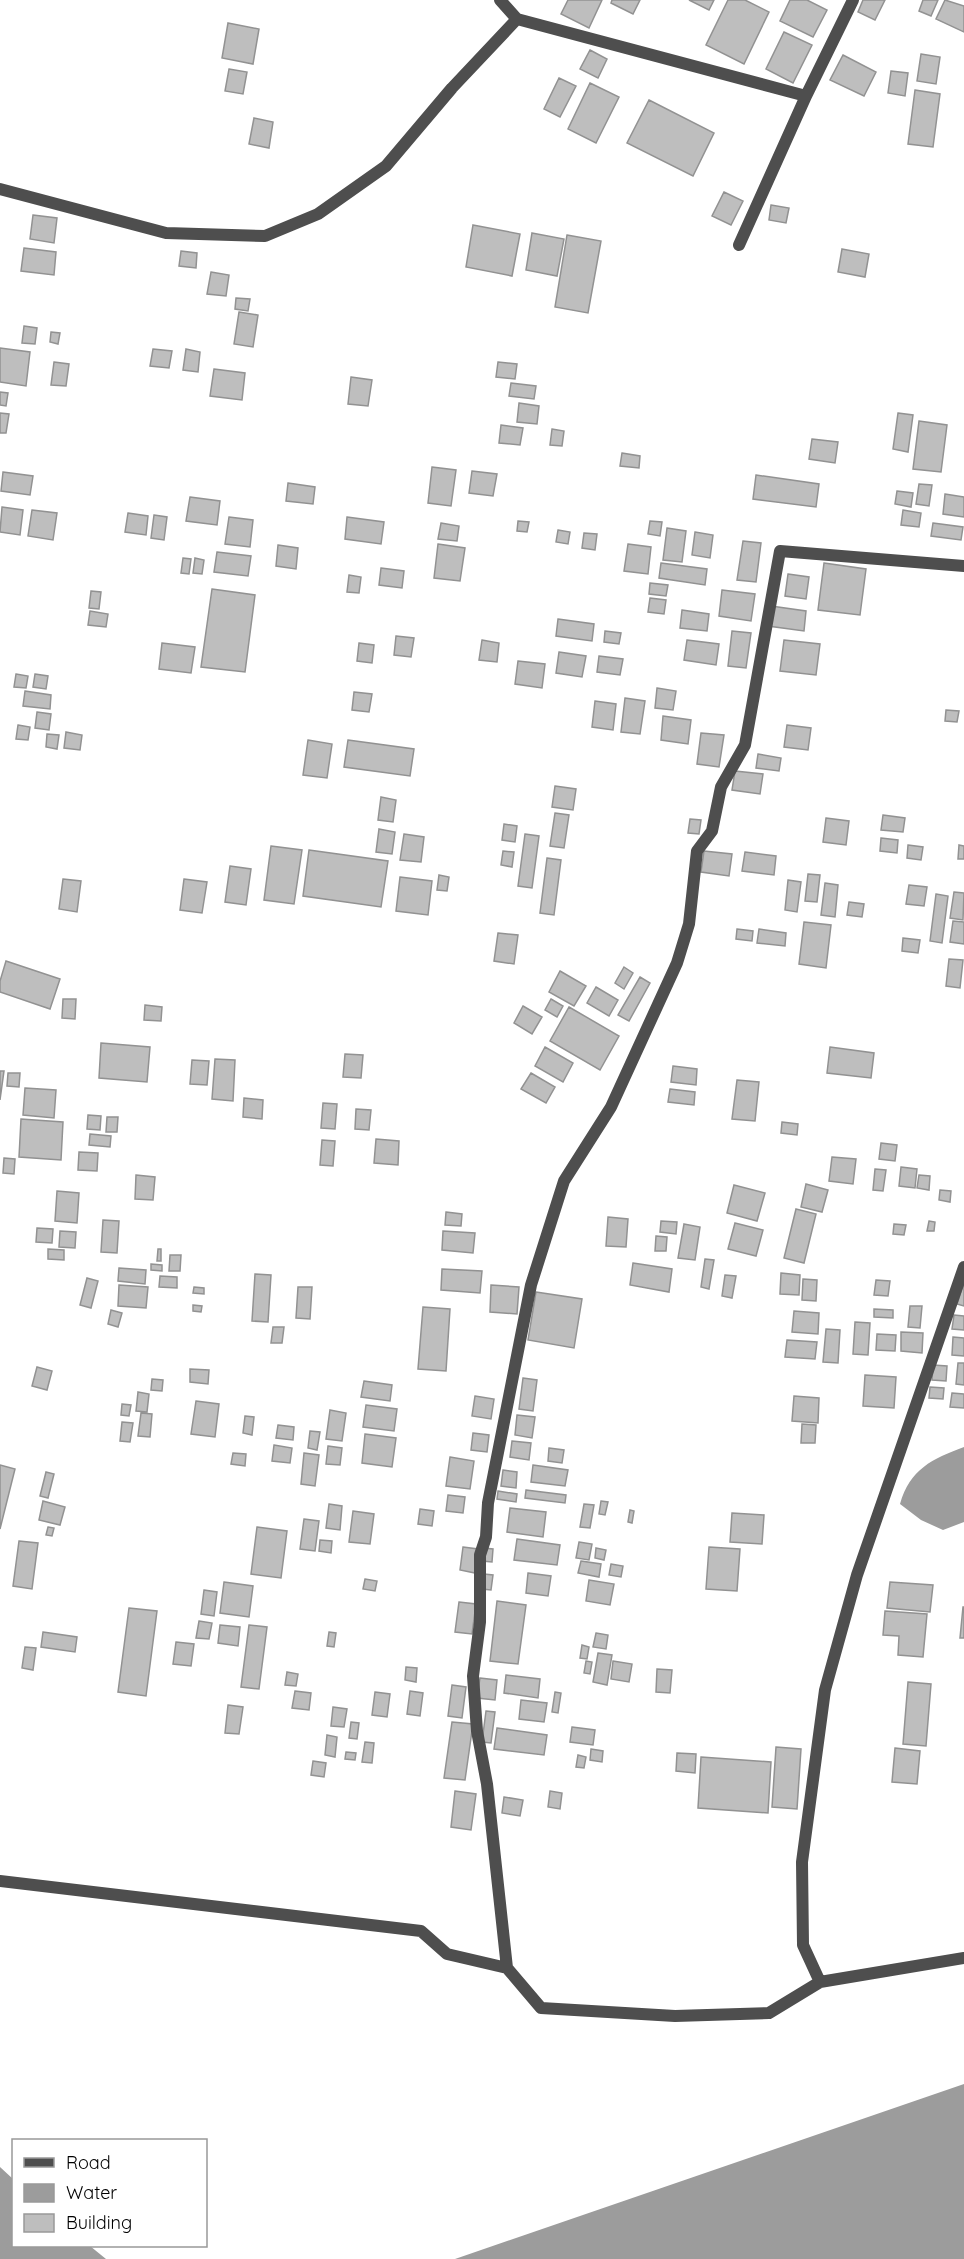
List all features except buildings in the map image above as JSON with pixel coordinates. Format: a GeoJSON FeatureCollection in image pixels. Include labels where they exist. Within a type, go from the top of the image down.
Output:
{"type":"FeatureCollection","features":[{"type":"Feature","properties":{"kind":"street"},"geometry":{"type":"LineString","coordinates":[[500,0],[517,19],[806,96]]}},
{"type":"Feature","properties":{"kind":"street"},"geometry":{"type":"LineString","coordinates":[[739,245],[806,96],[854,0]]}},
{"type":"Feature","properties":{"kind":"street"},"geometry":{"type":"LineString","coordinates":[[0,189],[166,233],[265,237],[318,214],[386,166],[452,88],[517,19]]}},
{"type":"Feature","properties":{"kind":"street"},"geometry":{"type":"LineString","coordinates":[[964,566],[780,551],[745,745],[721,787],[712,831],[697,851],[689,924],[677,963],[611,1107],[564,1181],[531,1285],[488,1503],[486,1537],[480,1555],[480,1622],[473,1676],[477,1731],[487,1784],[507,1968],[541,2008],[675,2016],[769,2013],[820,1982],[964,1958]]}},
{"type":"Feature","properties":{"kind":"street"},"geometry":{"type":"LineString","coordinates":[[820,1982],[803,1945],[801,1862],[825,1690],[857,1575],[964,1268]]}},
{"type":"Feature","properties":{"kind":"street"},"geometry":{"type":"LineString","coordinates":[[0,1881],[421,1931],[447,1954],[507,1968]]}},
{"type":"Feature","properties":{"kind":"water"},"geometry":{"type":"Polygon","coordinates":[[[964,1447],[964,1522],[943,1530],[921,1520],[900,1504],[904,1492],[916,1474],[932,1461],[964,1447]]]}},
{"type":"Feature","properties":{"kind":"water"},"geometry":{"type":"Polygon","coordinates":[[[964,2084],[964,2259],[455,2259],[964,2084]]]}},
{"type":"Feature","properties":{"kind":"water"},"geometry":{"type":"Polygon","coordinates":[[[0,2167],[12,2178],[12,2247],[91,2247],[106,2259],[0,2259],[0,2167]]]}}]}
